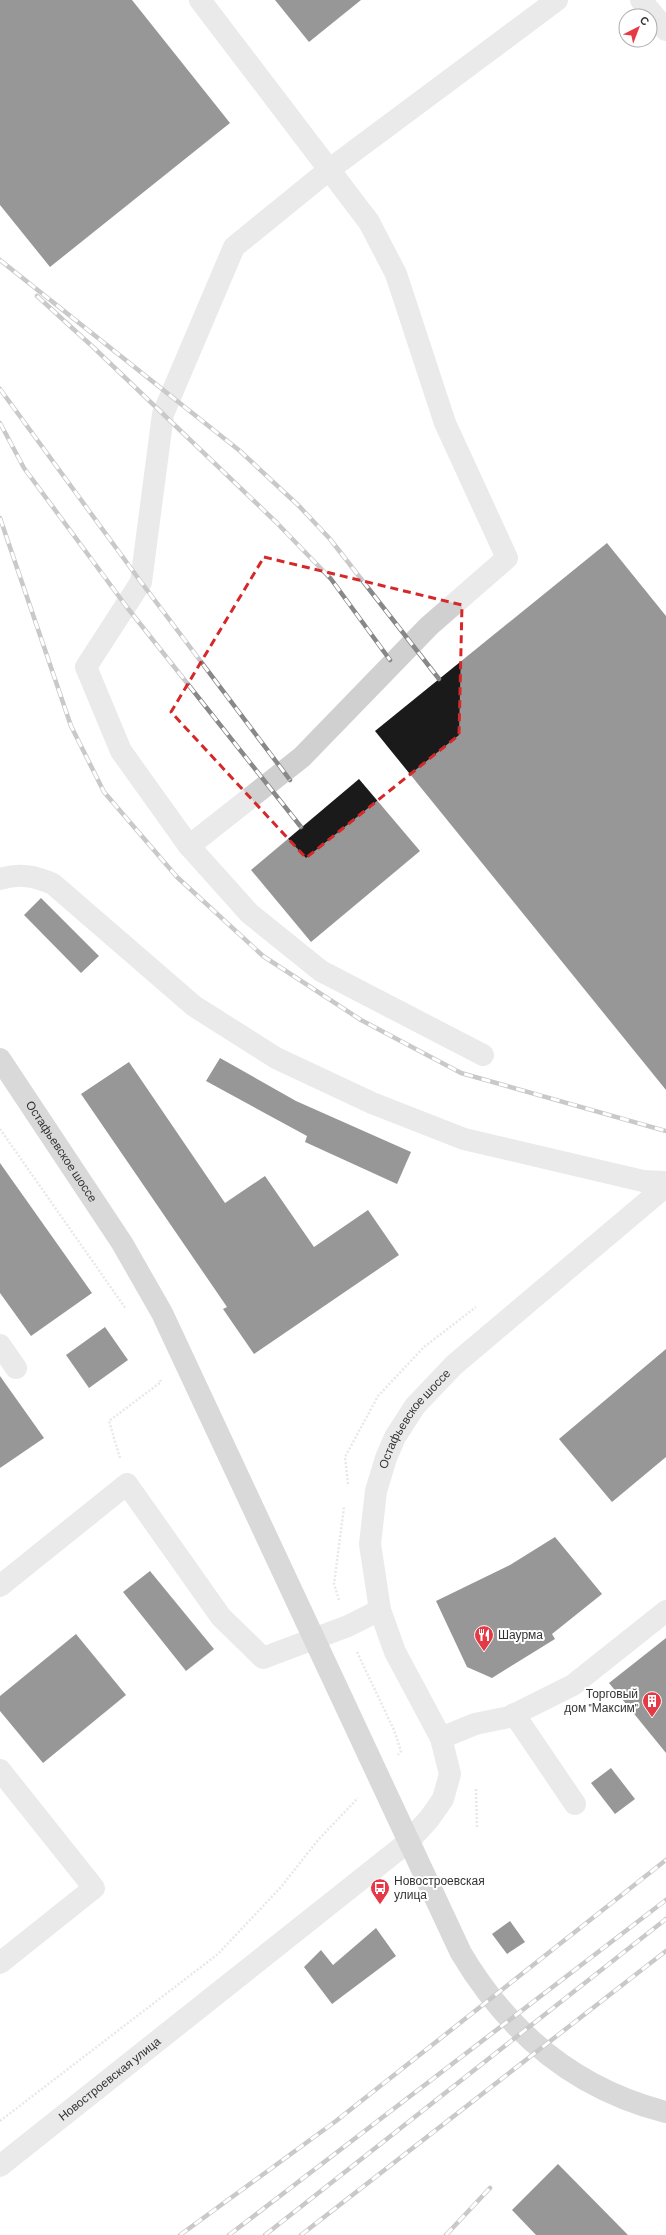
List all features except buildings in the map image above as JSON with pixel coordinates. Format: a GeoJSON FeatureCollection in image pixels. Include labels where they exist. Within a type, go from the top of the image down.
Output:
{"type":"FeatureCollection","features":[{"type":"Feature","properties":{"kind":"main road","name":"Остафьевское шоссе"},"geometry":{"type":"LineString","coordinates":[[0,1059],[122,1243],[162,1313],[198,1386],[461,1953],[476,1978],[489,1996],[524,2034],[567,2068],[622,2098],[666,2112]]}},
{"type":"Feature","properties":{"kind":"street"},"geometry":{"type":"LineString","coordinates":[[189,846],[302,758],[429,626],[507,558],[445,423],[396,274],[369,222],[330,168],[200,0]]}},
{"type":"Feature","properties":{"kind":"street"},"geometry":{"type":"LineString","coordinates":[[483,1055],[321,971],[249,913],[189,846],[121,751],[86,668],[141,582],[163,414],[234,247],[330,168],[558,0]]}},
{"type":"Feature","properties":{"kind":"street"},"geometry":{"type":"LineString","coordinates":[[641,0],[666,30]]}},
{"type":"Feature","properties":{"kind":"street"},"geometry":{"type":"LineString","coordinates":[[0,879],[11,876],[34,875],[53,884],[194,1006],[276,1058],[372,1103],[464,1139],[643,1181],[666,1182]]}},
{"type":"Feature","properties":{"kind":"street","name":"Остафьевское шоссе"},"geometry":{"type":"LineString","coordinates":[[441,1738],[395,1652],[380,1610],[370,1544],[376,1491],[386,1458],[395,1437],[415,1406],[454,1365],[666,1186]]}},
{"type":"Feature","properties":{"kind":"street"},"geometry":{"type":"LineString","coordinates":[[0,1345],[16,1368]]}},
{"type":"Feature","properties":{"kind":"street"},"geometry":{"type":"LineString","coordinates":[[0,1586],[128,1484],[221,1617],[264,1658],[348,1626],[380,1610]]}},
{"type":"Feature","properties":{"kind":"street"},"geometry":{"type":"LineString","coordinates":[[441,1738],[475,1724],[514,1714],[573,1685],[666,1611]]}},
{"type":"Feature","properties":{"kind":"street"},"geometry":{"type":"LineString","coordinates":[[514,1714],[575,1804]]}},
{"type":"Feature","properties":{"kind":"street","name":"Новостроевская улица"},"geometry":{"type":"LineString","coordinates":[[0,2166],[408,1842],[429,1819],[443,1799],[450,1774],[441,1738]]}},
{"type":"Feature","properties":{"kind":"street"},"geometry":{"type":"LineString","coordinates":[[0,1770],[94,1888],[0,1964]]}},
{"type":"Feature","properties":{"kind":"path"},"geometry":{"type":"LineString","coordinates":[[0,1129],[127,1312]]}},
{"type":"Feature","properties":{"kind":"path"},"geometry":{"type":"LineString","coordinates":[[128,1484],[109,1421],[161,1382],[158,1375]]}},
{"type":"Feature","properties":{"kind":"path"},"geometry":{"type":"LineString","coordinates":[[476,1787],[477,1827]]}},
{"type":"Feature","properties":{"kind":"highlighted area"},"geometry":{"type":"Polygon","coordinates":[[[264,557],[462,605],[459,735],[306,858],[171,712],[264,557]]]}},
{"type":"Feature","properties":{"kind":"railway"},"geometry":{"type":"LineString","coordinates":[[0,260],[240,451],[299,506],[330,539],[439,679]]}},
{"type":"Feature","properties":{"kind":"railway"},"geometry":{"type":"LineString","coordinates":[[37,296],[93,347],[276,522],[331,579],[390,660]]}},
{"type":"Feature","properties":{"kind":"railway"},"geometry":{"type":"LineString","coordinates":[[0,389],[141,582],[290,780]]}},
{"type":"Feature","properties":{"kind":"railway"},"geometry":{"type":"LineString","coordinates":[[0,423],[24,468],[126,606],[301,827]]}},
{"type":"Feature","properties":{"kind":"railway"},"geometry":{"type":"LineString","coordinates":[[0,518],[71,726],[104,792],[177,877],[263,956],[361,1020],[461,1073],[666,1131]]}},
{"type":"Feature","properties":{"kind":"railway"},"geometry":{"type":"LineString","coordinates":[[180,2235],[336,2121],[666,1860]]}},
{"type":"Feature","properties":{"kind":"railway"},"geometry":{"type":"LineString","coordinates":[[229,2235],[666,1900]]}},
{"type":"Feature","properties":{"kind":"railway"},"geometry":{"type":"LineString","coordinates":[[265,2235],[666,1919]]}},
{"type":"Feature","properties":{"kind":"railway"},"geometry":{"type":"LineString","coordinates":[[301,2235],[666,1951]]}},
{"type":"Feature","properties":{"kind":"railway"},"geometry":{"type":"LineString","coordinates":[[446,2235],[490,2188]]}},
{"type":"Feature","properties":{"kind":"place","name":"Шаурма"},"geometry":{"type":"Point","coordinates":[484,1652]}},
{"type":"Feature","properties":{"kind":"place","name":"Торговый дом \"Максим\""},"geometry":{"type":"Point","coordinates":[652,1718]}},
{"type":"Feature","properties":{"kind":"place","name":"Новостроевская улица"},"geometry":{"type":"Point","coordinates":[380,1905]}}]}
